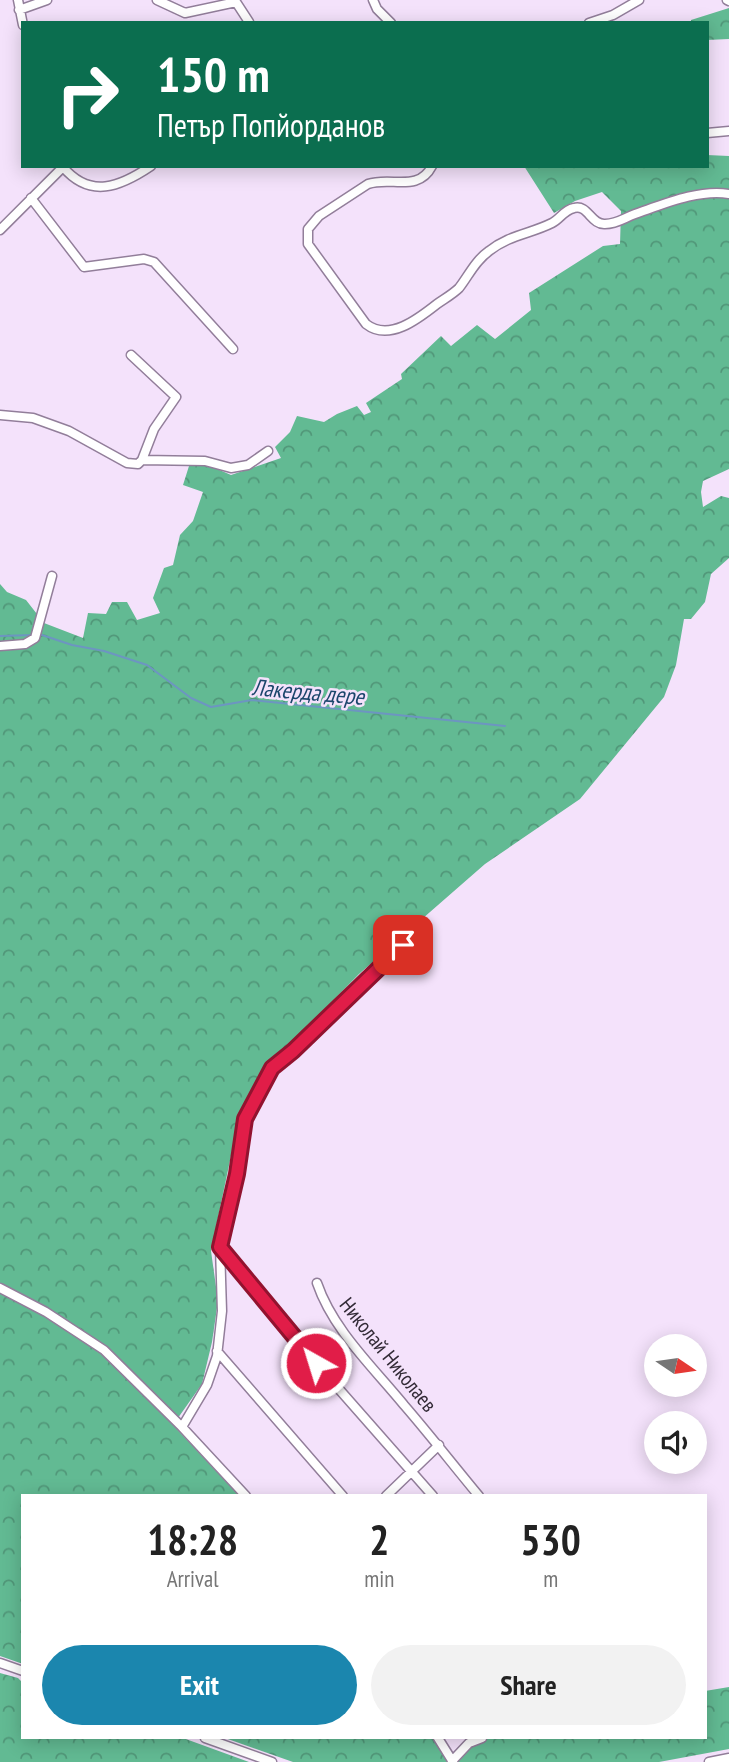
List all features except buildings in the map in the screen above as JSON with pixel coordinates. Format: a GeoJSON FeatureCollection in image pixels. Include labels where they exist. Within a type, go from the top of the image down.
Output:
{"type":"FeatureCollection","features":[{"type":"Feature","properties":{"kind":"street"},"geometry":{"type":"LineString","coordinates":[[18,0],[22,21]]}},
{"type":"Feature","properties":{"kind":"street"},"geometry":{"type":"LineString","coordinates":[[19,10],[47,0]]}},
{"type":"Feature","properties":{"kind":"street"},"geometry":{"type":"LineString","coordinates":[[157,0],[185,13],[236,2],[247,21]]}},
{"type":"Feature","properties":{"kind":"street"},"geometry":{"type":"LineString","coordinates":[[373,0],[376,9],[389,21]]}},
{"type":"Feature","properties":{"kind":"street"},"geometry":{"type":"LineString","coordinates":[[595,21],[613,15],[639,0]]}},
{"type":"Feature","properties":{"kind":"street"},"geometry":{"type":"LineString","coordinates":[[709,133],[729,131]]}},
{"type":"Feature","properties":{"kind":"street"},"geometry":{"type":"LineString","coordinates":[[0,230],[66,168],[84,185],[99,187],[116,185],[147,168]]}},
{"type":"Feature","properties":{"kind":"street"},"geometry":{"type":"LineString","coordinates":[[431,168],[426,175],[413,182],[376,181],[368,184],[310,224],[308,244],[371,328],[382,331],[405,326],[458,289],[467,273],[488,251],[509,237],[555,222],[575,207],[582,208],[595,221],[604,225],[618,223],[634,214],[695,195],[729,194]]}},
{"type":"Feature","properties":{"kind":"street"},"geometry":{"type":"LineString","coordinates":[[31,198],[80,264],[89,268],[144,259],[154,262],[233,349]]}},
{"type":"Feature","properties":{"kind":"street"},"geometry":{"type":"LineString","coordinates":[[0,415],[33,418],[69,431],[125,463],[138,464],[154,429],[176,397],[131,355]]}},
{"type":"Feature","properties":{"kind":"street"},"geometry":{"type":"LineString","coordinates":[[142,460],[205,461],[231,468],[248,464],[268,451]]}},
{"type":"Feature","properties":{"kind":"street"},"geometry":{"type":"LineString","coordinates":[[0,646],[24,644],[36,634],[52,576]]}},
{"type":"Feature","properties":{"kind":"street"},"geometry":{"type":"LineString","coordinates":[[182,1427],[207,1385],[217,1351],[222,1311],[220,1247],[237,1174],[245,1119],[272,1068],[403,945]]}},
{"type":"Feature","properties":{"kind":"street"},"geometry":{"type":"LineString","coordinates":[[220,1247],[316,1363],[431,1494]]}},
{"type":"Feature","properties":{"kind":"street","name":"Николай Николаев"},"geometry":{"type":"LineString","coordinates":[[317,1283],[323,1302],[345,1334],[478,1494]]}},
{"type":"Feature","properties":{"kind":"street"},"geometry":{"type":"LineString","coordinates":[[0,1288],[46,1312],[104,1350],[182,1427],[244,1494]]}},
{"type":"Feature","properties":{"kind":"street"},"geometry":{"type":"LineString","coordinates":[[217,1351],[341,1494]]}},
{"type":"Feature","properties":{"kind":"street"},"geometry":{"type":"LineString","coordinates":[[388,1494],[439,1445]]}},
{"type":"Feature","properties":{"kind":"street"},"geometry":{"type":"LineString","coordinates":[[0,1663],[21,1670]]}},
{"type":"Feature","properties":{"kind":"street"},"geometry":{"type":"LineString","coordinates":[[208,1739],[272,1762]]}},
{"type":"Feature","properties":{"kind":"street"},"geometry":{"type":"LineString","coordinates":[[439,1739],[452,1762],[469,1743],[479,1739]]}},
{"type":"Feature","properties":{"kind":"street"},"geometry":{"type":"LineString","coordinates":[[709,1762],[729,1758]]}},
{"type":"Feature","properties":{"kind":"green space"},"geometry":{"type":"Polygon","coordinates":[[[729,8],[729,39],[709,40],[709,21],[691,20],[729,8]]]}},
{"type":"Feature","properties":{"kind":"green space"},"geometry":{"type":"Polygon","coordinates":[[[709,155],[729,156],[729,469],[703,481],[701,492],[703,507],[721,496],[729,498],[729,558],[711,574],[705,602],[691,619],[684,619],[676,665],[664,697],[580,799],[485,864],[359,974],[270,1065],[240,1113],[211,1251],[218,1301],[212,1342],[202,1384],[173,1425],[238,1494],[21,1494],[21,1663],[0,1656],[0,584],[7,592],[26,600],[44,623],[83,638],[88,613],[106,614],[112,602],[127,602],[137,620],[160,613],[153,598],[164,568],[173,565],[180,535],[193,521],[203,492],[183,485],[189,466],[208,465],[231,475],[281,458],[275,447],[290,432],[297,416],[324,422],[357,406],[364,415],[371,412],[366,403],[402,379],[401,374],[441,336],[451,346],[477,325],[495,339],[531,310],[529,293],[603,246],[620,244],[621,211],[602,192],[575,201],[554,213],[525,168],[709,168],[709,155]]]}},
{"type":"Feature","properties":{"kind":"green space"},"geometry":{"type":"Polygon","coordinates":[[[0,1673],[21,1681],[21,1739],[186,1739],[249,1762],[0,1762],[0,1673]]]}},
{"type":"Feature","properties":{"kind":"green space"},"geometry":{"type":"Polygon","coordinates":[[[729,1687],[729,1749],[659,1762],[455,1762],[454,1759],[466,1739],[707,1739],[707,1691],[729,1687]]]}},
{"type":"Feature","properties":{"kind":"green space"},"geometry":{"type":"Polygon","coordinates":[[[228,1739],[436,1739],[449,1762],[293,1762],[228,1739]]]}},
{"type":"Feature","properties":{"kind":"waterway","name":"Лакерда дере"},"geometry":{"type":"LineString","coordinates":[[39,634],[147,665],[191,698],[211,707],[252,700],[505,726]]}},
{"type":"Feature","properties":{"kind":"waterway","name":"Лакерда дере"},"geometry":{"type":"LineString","coordinates":[[0,636],[34,635]]}},
{"type":"Feature","properties":{"kind":"route"},"geometry":{"type":"LineString","coordinates":[[316,1363],[220,1247],[237,1174],[245,1119],[272,1068],[403,945]]}}]}
